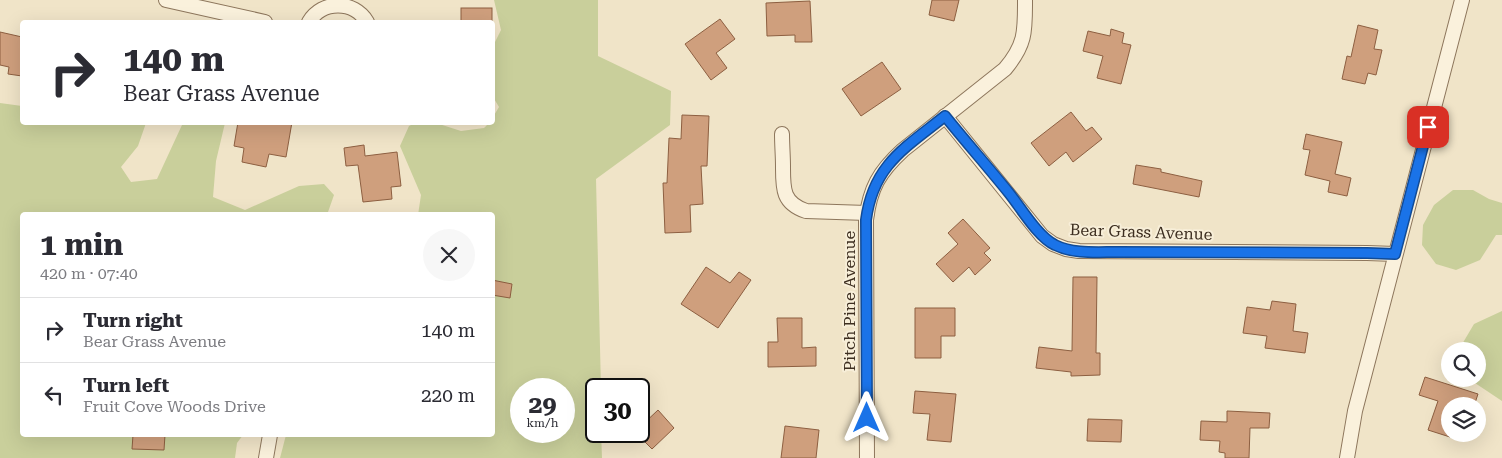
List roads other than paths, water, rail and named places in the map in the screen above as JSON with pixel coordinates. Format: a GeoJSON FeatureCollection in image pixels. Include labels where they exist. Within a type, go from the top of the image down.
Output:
{"type":"FeatureCollection","features":[{"type":"Feature","properties":{"kind":"street"},"geometry":{"type":"LineString","coordinates":[[166,0],[256,20]]}},
{"type":"Feature","properties":{"kind":"street","name":"Pitch Pine Avenue"},"geometry":{"type":"LineString","coordinates":[[867,458],[867,214],[869,200],[876,181],[888,164],[1004,69],[1015,57],[1022,43],[1025,28],[1025,0]]}},
{"type":"Feature","properties":{"kind":"street"},"geometry":{"type":"LineString","coordinates":[[1347,458],[1355,411],[1462,0]]}},
{"type":"Feature","properties":{"kind":"street"},"geometry":{"type":"LineString","coordinates":[[310,20],[316,12],[336,2],[356,10],[366,20]]}},
{"type":"Feature","properties":{"kind":"street","name":"Bear Grass Avenue"},"geometry":{"type":"LineString","coordinates":[[945,116],[1042,236],[1053,244],[1066,249],[1116,252],[1395,254]]}},
{"type":"Feature","properties":{"kind":"street"},"geometry":{"type":"LineString","coordinates":[[782,134],[783,186],[790,203],[806,211],[867,214]]}},
{"type":"Feature","properties":{"kind":"street"},"geometry":{"type":"LineString","coordinates":[[266,458],[270,437]]}}]}
